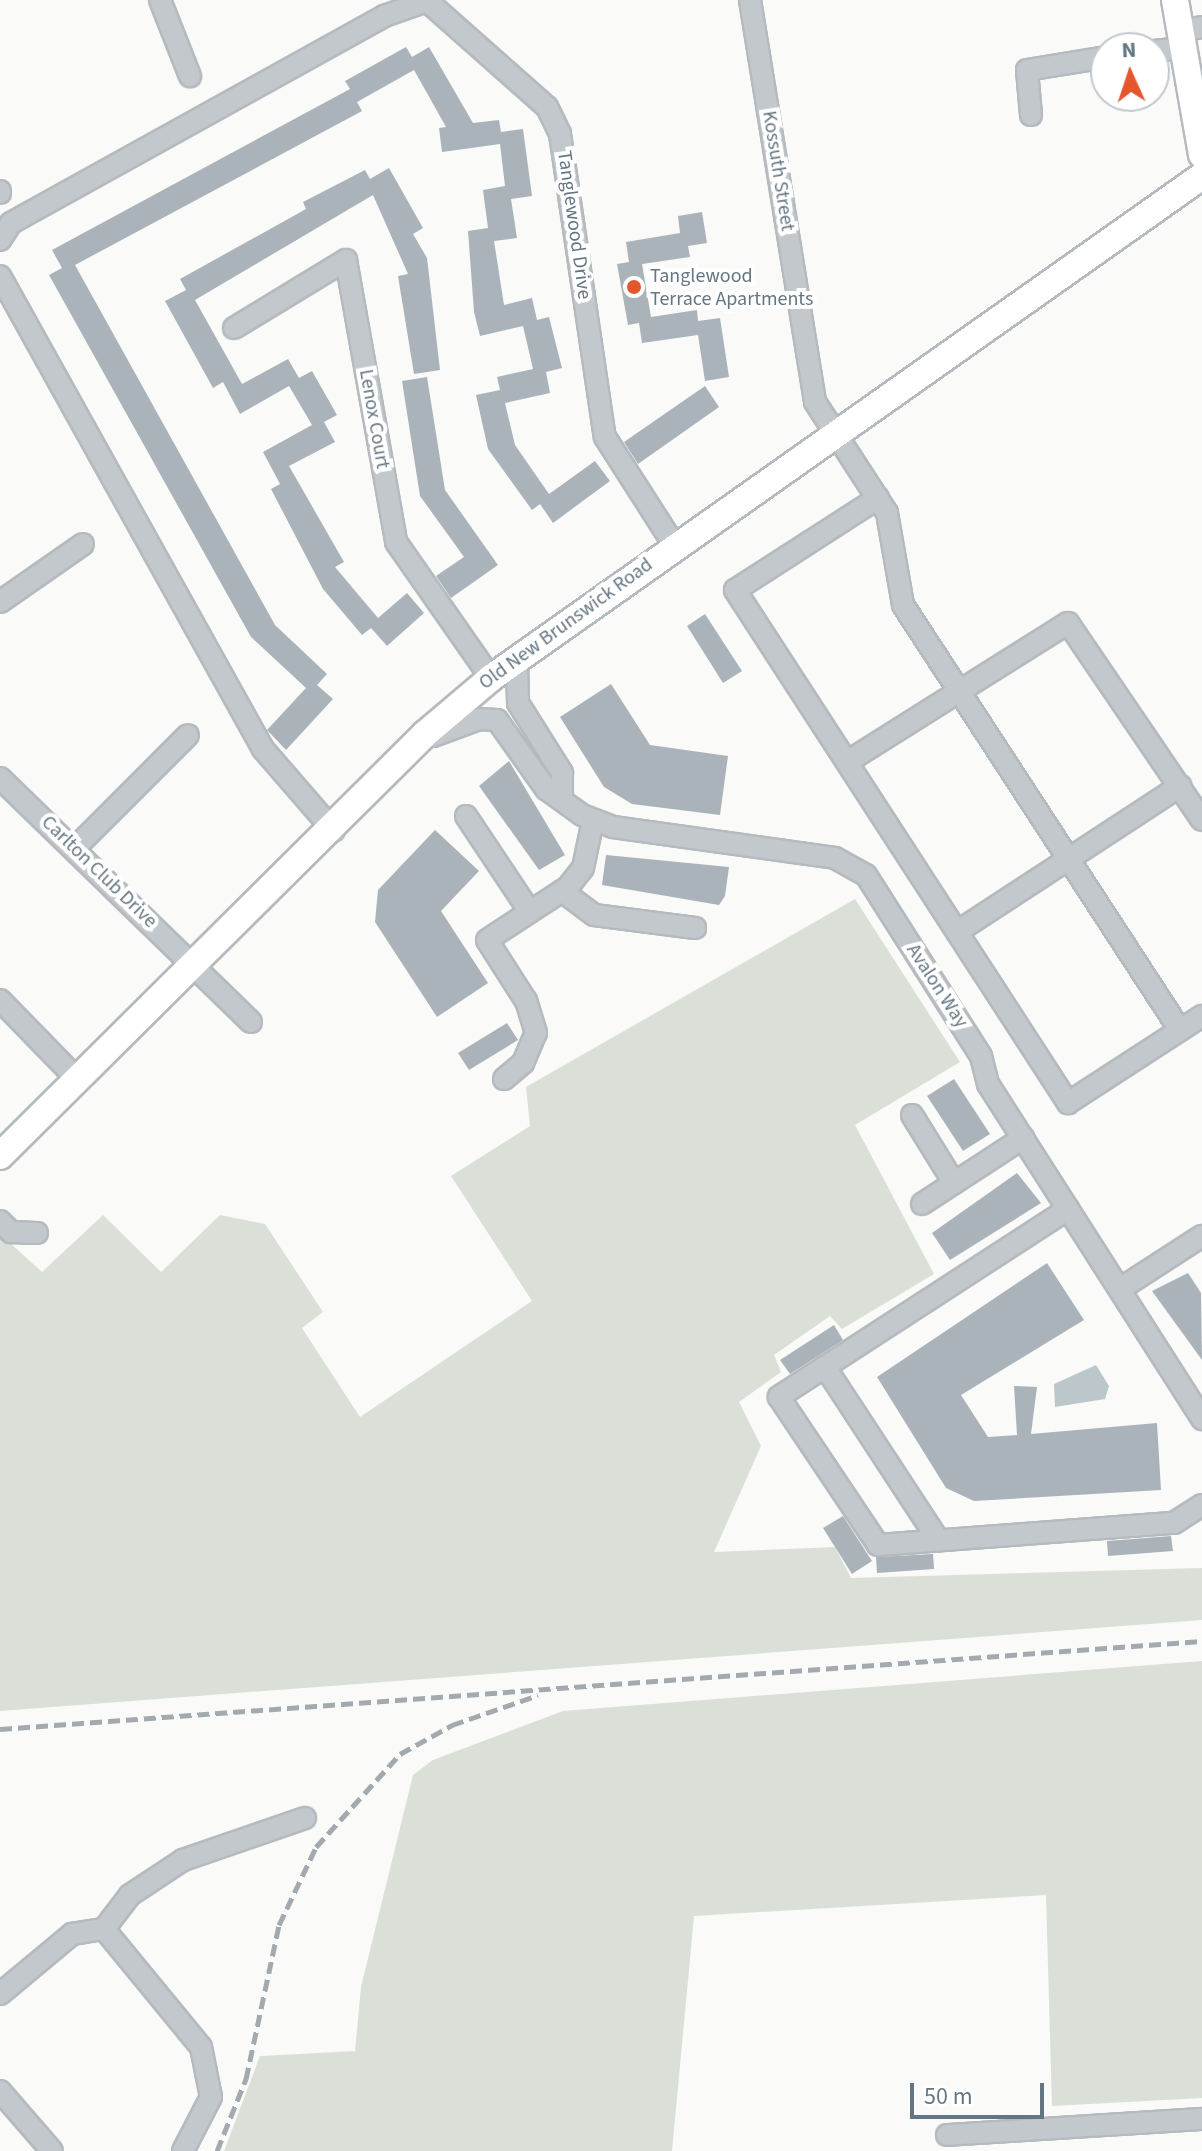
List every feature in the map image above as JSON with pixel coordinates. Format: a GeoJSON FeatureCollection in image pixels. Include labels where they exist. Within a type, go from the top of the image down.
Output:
{"type":"FeatureCollection","features":[{"type":"Feature","properties":{"kind":"main road"},"geometry":{"type":"LineString","coordinates":[[1175,0],[1188,35],[1202,155]]}},
{"type":"Feature","properties":{"kind":"main road","name":"Old New Brunswick Road"},"geometry":{"type":"LineString","coordinates":[[0,1156],[334,831],[413,746],[491,678],[830,433],[1202,176]]}},
{"type":"Feature","properties":{"kind":"street"},"geometry":{"type":"LineString","coordinates":[[160,0],[190,76]]}},
{"type":"Feature","properties":{"kind":"street","name":"Kossuth Street"},"geometry":{"type":"LineString","coordinates":[[750,0],[815,402],[830,433],[878,498],[892,526],[899,595],[1180,1030]]}},
{"type":"Feature","properties":{"kind":"street","name":"Tanglewood Drive"},"geometry":{"type":"LineString","coordinates":[[0,240],[11,223],[384,16],[427,1],[547,107],[560,134],[605,437],[674,545]]}},
{"type":"Feature","properties":{"kind":"street"},"geometry":{"type":"LineString","coordinates":[[1031,115],[1027,70],[1090,60]]}},
{"type":"Feature","properties":{"kind":"street","name":"Lenox Court"},"geometry":{"type":"LineString","coordinates":[[234,328],[346,260],[396,542],[491,678]]}},
{"type":"Feature","properties":{"kind":"street"},"geometry":{"type":"LineString","coordinates":[[0,276],[263,749],[334,831]]}},
{"type":"Feature","properties":{"kind":"street"},"geometry":{"type":"LineString","coordinates":[[878,498],[735,590],[1068,1103],[1202,1016]]}},
{"type":"Feature","properties":{"kind":"street"},"geometry":{"type":"LineString","coordinates":[[0,602],[83,544]]}},
{"type":"Feature","properties":{"kind":"street"},"geometry":{"type":"LineString","coordinates":[[847,762],[1068,623],[1202,820]]}},
{"type":"Feature","properties":{"kind":"street"},"geometry":{"type":"LineString","coordinates":[[517,659],[518,703],[562,773],[562,794]]}},
{"type":"Feature","properties":{"kind":"street","name":"Avalon Way"},"geometry":{"type":"LineString","coordinates":[[413,746],[458,724],[497,720],[546,789],[562,794],[593,820],[856,867],[981,1056],[988,1084],[1202,1419]]}},
{"type":"Feature","properties":{"kind":"street"},"geometry":{"type":"LineString","coordinates":[[74,849],[188,735]]}},
{"type":"Feature","properties":{"kind":"street","name":"Carlton Club Drive"},"geometry":{"type":"LineString","coordinates":[[0,778],[197,966],[251,1022]]}},
{"type":"Feature","properties":{"kind":"street"},"geometry":{"type":"LineString","coordinates":[[957,932],[1180,786]]}},
{"type":"Feature","properties":{"kind":"street"},"geometry":{"type":"LineString","coordinates":[[466,816],[530,912]]}},
{"type":"Feature","properties":{"kind":"street"},"geometry":{"type":"LineString","coordinates":[[504,1079],[523,1063],[536,1033],[526,1001],[487,940],[562,891],[583,868],[593,820]]}},
{"type":"Feature","properties":{"kind":"street"},"geometry":{"type":"LineString","coordinates":[[562,891],[594,915],[695,928]]}},
{"type":"Feature","properties":{"kind":"street"},"geometry":{"type":"LineString","coordinates":[[0,1000],[78,1080]]}},
{"type":"Feature","properties":{"kind":"street"},"geometry":{"type":"LineString","coordinates":[[912,1115],[954,1183]]}},
{"type":"Feature","properties":{"kind":"street"},"geometry":{"type":"LineString","coordinates":[[922,1204],[1023,1138]]}},
{"type":"Feature","properties":{"kind":"street"},"geometry":{"type":"LineString","coordinates":[[1068,1209],[779,1397],[870,1540],[938,1540],[1174,1523],[1202,1505]]}},
{"type":"Feature","properties":{"kind":"street"},"geometry":{"type":"LineString","coordinates":[[0,1221],[11,1232],[37,1233]]}},
{"type":"Feature","properties":{"kind":"street"},"geometry":{"type":"LineString","coordinates":[[1120,1289],[1200,1240]]}},
{"type":"Feature","properties":{"kind":"street"},"geometry":{"type":"LineString","coordinates":[[825,1367],[938,1540]]}},
{"type":"Feature","properties":{"kind":"street"},"geometry":{"type":"LineString","coordinates":[[0,1994],[72,1934],[104,1929],[130,1895],[183,1860],[305,1818]]}},
{"type":"Feature","properties":{"kind":"street"},"geometry":{"type":"LineString","coordinates":[[104,1929],[201,2047],[211,2097],[183,2151]]}},
{"type":"Feature","properties":{"kind":"street"},"geometry":{"type":"LineString","coordinates":[[0,2091],[52,2151]]}},
{"type":"Feature","properties":{"kind":"street"},"geometry":{"type":"LineString","coordinates":[[947,2135],[988,2142],[1202,2119]]}},
{"type":"Feature","properties":{"kind":"shaded area"},"geometry":{"type":"Polygon","coordinates":[[[855,899],[960,1062],[855,1125],[934,1274],[842,1329],[830,1316],[774,1355],[781,1372],[739,1402],[761,1446],[714,1552],[835,1547],[851,1578],[1202,1568],[1202,1620],[0,1711],[0,1234],[42,1272],[103,1215],[161,1272],[220,1215],[265,1224],[323,1312],[302,1328],[360,1417],[532,1301],[451,1176],[530,1126],[526,1087],[855,899]]]}},
{"type":"Feature","properties":{"kind":"shaded area"},"geometry":{"type":"Polygon","coordinates":[[[1096,1365],[1109,1386],[1105,1399],[1055,1407],[1054,1384],[1096,1365]]]}},
{"type":"Feature","properties":{"kind":"shaded area"},"geometry":{"type":"Polygon","coordinates":[[[1202,1661],[1202,2098],[1052,2106],[1046,1895],[694,1916],[672,2151],[224,2151],[260,2056],[355,2051],[361,1987],[413,1775],[433,1760],[563,1711],[1202,1661]]]}},
{"type":"Feature","properties":{"kind":"building"},"geometry":{"type":"Polygon","coordinates":[[[406,47],[412,57],[429,47],[473,123],[499,120],[501,132],[523,129],[532,196],[511,199],[517,238],[494,241],[504,305],[532,298],[537,320],[549,317],[562,368],[546,372],[550,393],[505,403],[515,445],[549,494],[595,461],[610,481],[553,523],[540,504],[532,510],[488,449],[476,395],[500,390],[497,377],[533,369],[523,326],[480,336],[474,312],[468,231],[488,228],[483,190],[505,186],[500,144],[442,152],[439,128],[446,127],[414,70],[357,102],[362,111],[75,265],[275,625],[327,674],[317,685],[333,699],[286,750],[267,730],[306,688],[251,637],[49,275],[62,268],[52,250],[350,89],[345,81],[406,47]]]}},
{"type":"Feature","properties":{"kind":"building"},"geometry":{"type":"Polygon","coordinates":[[[389,168],[423,228],[413,234],[427,258],[440,370],[414,374],[398,276],[408,274],[373,195],[195,300],[242,384],[288,359],[299,378],[312,371],[337,415],[324,422],[335,442],[289,466],[344,562],[335,567],[378,618],[407,593],[424,613],[387,646],[371,628],[362,635],[323,589],[271,489],[280,484],[263,452],[312,425],[289,386],[240,414],[223,382],[213,388],[165,301],[186,290],[180,279],[306,209],[303,202],[365,170],[370,179],[389,168]]]}},
{"type":"Feature","properties":{"kind":"building","name":"Tanglewood Terrace Apartments"},"geometry":{"type":"Polygon","coordinates":[[[702,212],[707,243],[688,246],[690,257],[642,264],[651,317],[697,310],[698,321],[720,318],[729,377],[705,381],[698,335],[642,343],[639,323],[628,325],[617,264],[629,262],[626,242],[680,233],[678,216],[702,212]]]}},
{"type":"Feature","properties":{"kind":"building"},"geometry":{"type":"Polygon","coordinates":[[[427,377],[445,490],[498,565],[451,598],[436,576],[464,557],[420,496],[402,381],[427,377]]]}},
{"type":"Feature","properties":{"kind":"building"},"geometry":{"type":"Polygon","coordinates":[[[705,386],[719,407],[638,464],[624,442],[705,386]]]}},
{"type":"Feature","properties":{"kind":"building"},"geometry":{"type":"Polygon","coordinates":[[[705,614],[742,671],[723,683],[687,626],[705,614]]]}},
{"type":"Feature","properties":{"kind":"building"},"geometry":{"type":"Polygon","coordinates":[[[611,684],[650,745],[728,756],[720,815],[632,804],[604,787],[560,717],[611,684]]]}},
{"type":"Feature","properties":{"kind":"building"},"geometry":{"type":"Polygon","coordinates":[[[509,761],[565,855],[539,870],[479,786],[509,761]]]}},
{"type":"Feature","properties":{"kind":"building"},"geometry":{"type":"Polygon","coordinates":[[[435,830],[479,871],[441,911],[488,983],[437,1017],[375,922],[378,890],[435,830]]]}},
{"type":"Feature","properties":{"kind":"building"},"geometry":{"type":"Polygon","coordinates":[[[606,855],[729,867],[725,896],[719,905],[602,885],[606,855]]]}},
{"type":"Feature","properties":{"kind":"building"},"geometry":{"type":"Polygon","coordinates":[[[507,1023],[518,1040],[469,1070],[458,1053],[507,1023]]]}},
{"type":"Feature","properties":{"kind":"building"},"geometry":{"type":"Polygon","coordinates":[[[954,1079],[990,1134],[963,1151],[927,1096],[954,1079]]]}},
{"type":"Feature","properties":{"kind":"building"},"geometry":{"type":"Polygon","coordinates":[[[1017,1173],[1041,1203],[950,1260],[932,1233],[1017,1173]]]}},
{"type":"Feature","properties":{"kind":"building"},"geometry":{"type":"Polygon","coordinates":[[[1047,1263],[1084,1320],[961,1395],[988,1437],[1017,1435],[1014,1386],[1037,1387],[1031,1434],[1157,1423],[1161,1490],[974,1501],[946,1488],[877,1377],[1047,1263]]]}},
{"type":"Feature","properties":{"kind":"building"},"geometry":{"type":"Polygon","coordinates":[[[1188,1273],[1201,1293],[1202,1360],[1152,1291],[1188,1273]]]}},
{"type":"Feature","properties":{"kind":"building"},"geometry":{"type":"Polygon","coordinates":[[[834,1325],[843,1340],[790,1374],[780,1360],[834,1325]]]}},
{"type":"Feature","properties":{"kind":"building"},"geometry":{"type":"Polygon","coordinates":[[[843,1516],[872,1561],[852,1574],[823,1528],[843,1516]]]}},
{"type":"Feature","properties":{"kind":"building"},"geometry":{"type":"Polygon","coordinates":[[[1171,1536],[1173,1551],[1108,1556],[1107,1541],[1171,1536]]]}},
{"type":"Feature","properties":{"kind":"building"},"geometry":{"type":"Polygon","coordinates":[[[933,1554],[934,1569],[877,1573],[876,1557],[933,1554]]]}},
{"type":"Feature","properties":{"kind":"railway"},"geometry":{"type":"LineString","coordinates":[[0,1729],[1202,1641]]}},
{"type":"Feature","properties":{"kind":"railway"},"geometry":{"type":"LineString","coordinates":[[217,2151],[246,2079],[279,1925],[316,1847],[400,1754],[452,1725],[538,1695]]}},
{"type":"Feature","properties":{"kind":"place","name":"Tanglewood Terrace Apartments"},"geometry":{"type":"Point","coordinates":[634,287]}}]}
